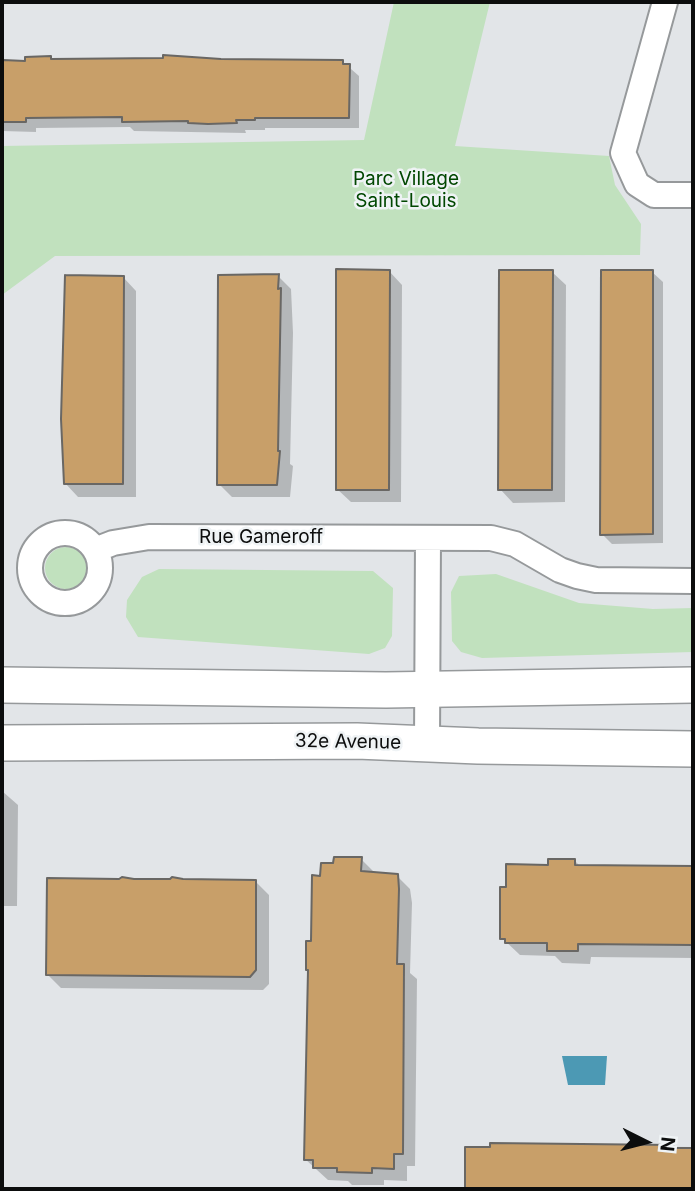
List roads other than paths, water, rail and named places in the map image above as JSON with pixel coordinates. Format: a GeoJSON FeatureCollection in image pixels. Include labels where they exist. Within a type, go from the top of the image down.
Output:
{"type":"FeatureCollection","features":[{"type":"Feature","properties":{"kind":"main road"},"geometry":{"type":"LineString","coordinates":[[2,685],[428,689],[693,685]]}},
{"type":"Feature","properties":{"kind":"main road","name":"32e Avenue"},"geometry":{"type":"LineString","coordinates":[[2,743],[358,741],[478,746],[693,749]]}},
{"type":"Feature","properties":{"kind":"street"},"geometry":{"type":"LineString","coordinates":[[664,2],[623,153],[637,184],[654,194],[693,195]]}},
{"type":"Feature","properties":{"kind":"street","name":"Rue Gameroff"},"geometry":{"type":"LineString","coordinates":[[95,550],[113,543],[149,537],[491,538],[527,550],[560,570],[596,580],[693,581]]}},
{"type":"Feature","properties":{"kind":"street"},"geometry":{"type":"LineString","coordinates":[[427,743],[428,538]]}},
{"type":"Feature","properties":{"kind":"water"},"geometry":{"type":"Polygon","coordinates":[[[562,1056],[607,1056],[605,1085],[568,1085],[562,1056]]]}},
{"type":"Feature","properties":{"kind":"park label","name":"Parc Village Saint-Louis"},"geometry":{"type":"Point","coordinates":[406,190]}}]}
